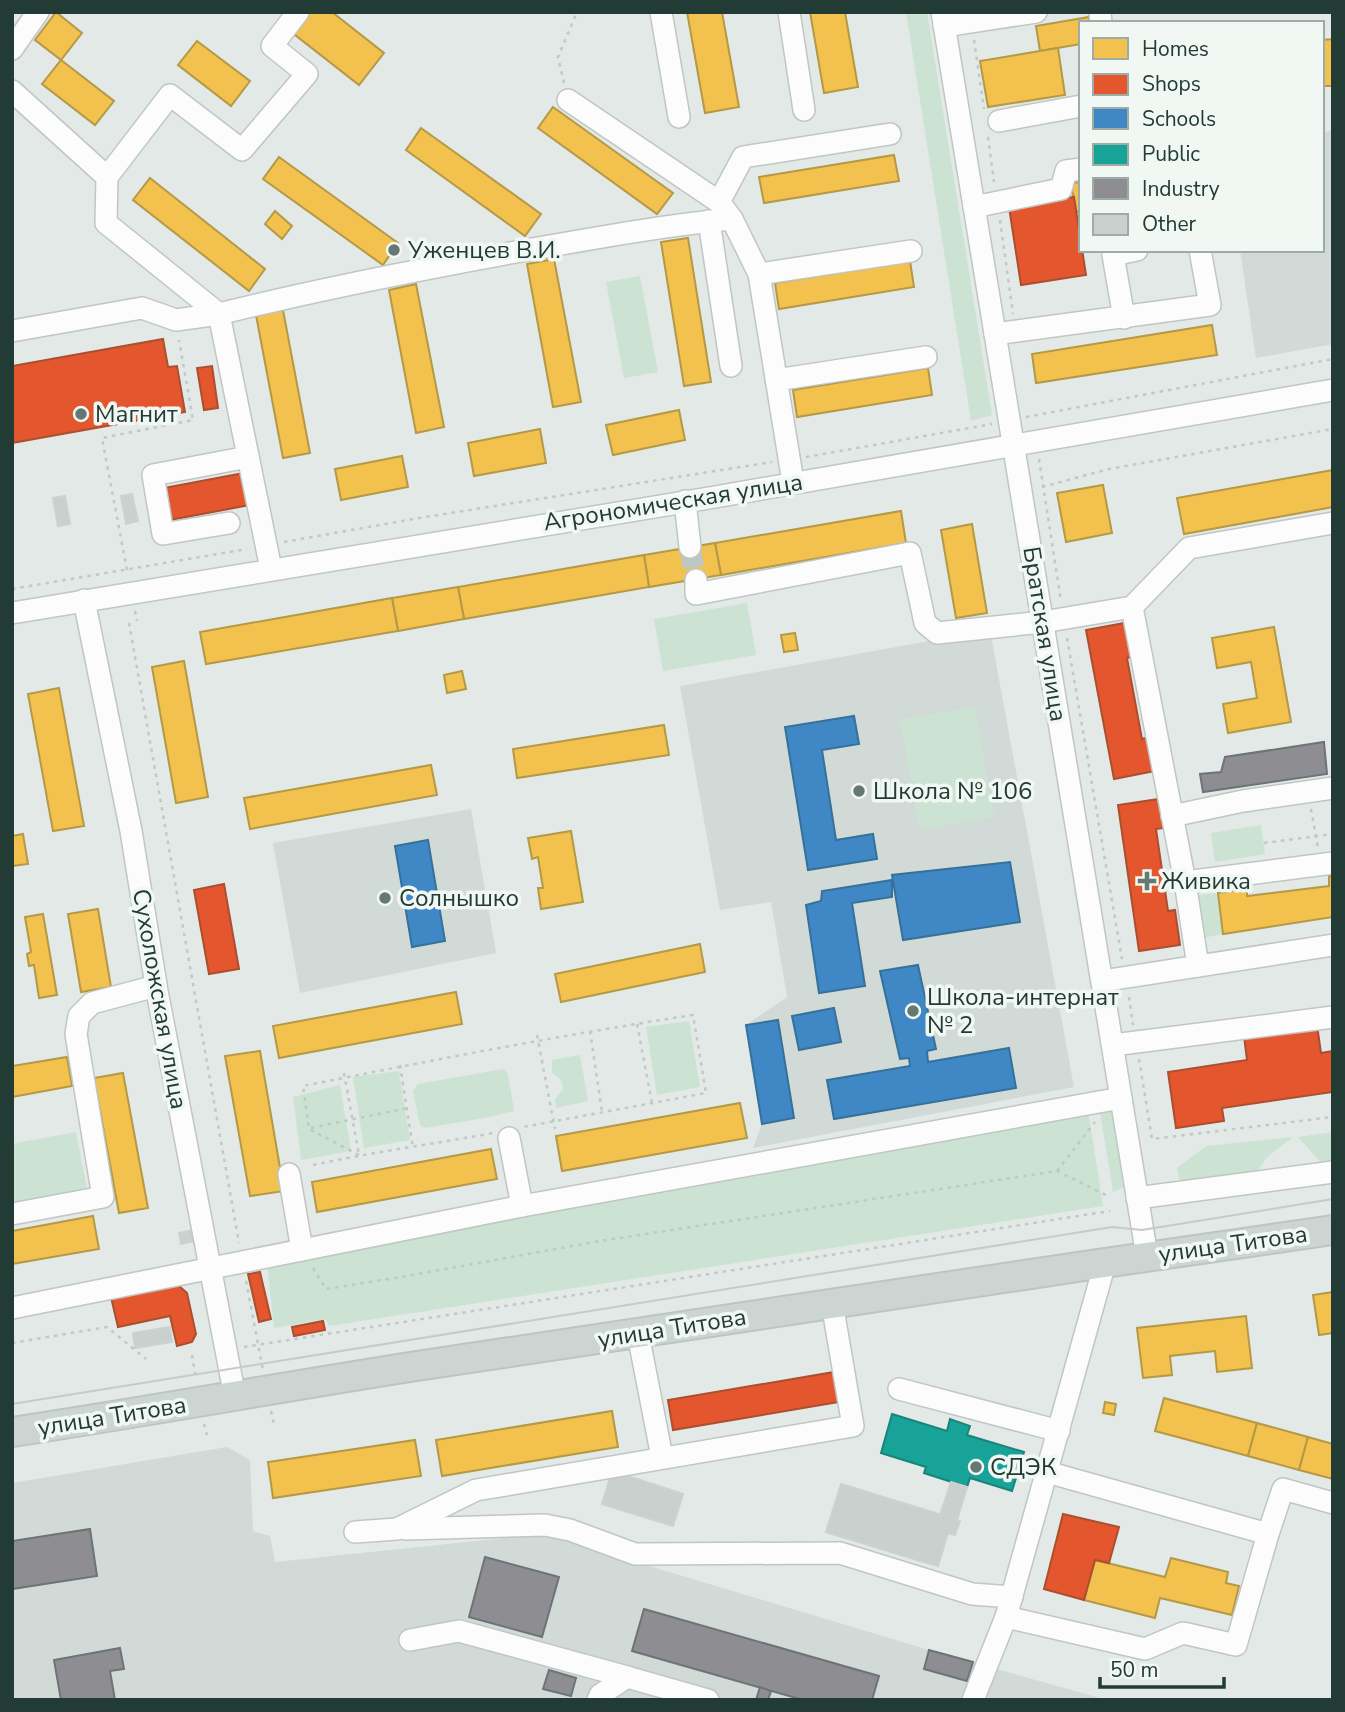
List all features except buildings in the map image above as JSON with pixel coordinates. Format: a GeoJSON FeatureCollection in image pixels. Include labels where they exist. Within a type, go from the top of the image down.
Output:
{"type":"FeatureCollection","features":[{"type":"Feature","properties":{"kind":"main road","name":"улица Титова"},"geometry":{"type":"LineString","coordinates":[[12,1432],[406,1368],[1333,1230]]}},
{"type":"Feature","properties":{"kind":"street"},"geometry":{"type":"LineString","coordinates":[[12,49],[38,12]]}},
{"type":"Feature","properties":{"kind":"street"},"geometry":{"type":"LineString","coordinates":[[271,569],[219,314],[106,223],[107,177],[170,95],[242,150],[307,74],[272,46],[298,12]]}},
{"type":"Feature","properties":{"kind":"street"},"geometry":{"type":"LineString","coordinates":[[661,12],[679,117]]}},
{"type":"Feature","properties":{"kind":"street"},"geometry":{"type":"LineString","coordinates":[[789,12],[804,110]]}},
{"type":"Feature","properties":{"kind":"street"},"geometry":{"type":"LineString","coordinates":[[943,19],[971,22],[1036,12]]}},
{"type":"Feature","properties":{"kind":"street","name":"Братская улица"},"geometry":{"type":"LineString","coordinates":[[943,19],[974,206],[1005,333],[1013,444],[1053,621],[1102,981],[1147,1256]]}},
{"type":"Feature","properties":{"kind":"street"},"geometry":{"type":"LineString","coordinates":[[12,91],[107,177]]}},
{"type":"Feature","properties":{"kind":"street"},"geometry":{"type":"LineString","coordinates":[[568,100],[725,211],[759,274],[793,482]]}},
{"type":"Feature","properties":{"kind":"street"},"geometry":{"type":"LineString","coordinates":[[990,123],[1079,106]]}},
{"type":"Feature","properties":{"kind":"street"},"geometry":{"type":"LineString","coordinates":[[12,331],[142,308],[176,320],[219,314],[312,291],[430,267],[709,221],[725,211],[744,157],[890,134]]}},
{"type":"Feature","properties":{"kind":"street"},"geometry":{"type":"LineString","coordinates":[[974,206],[1061,189],[1066,171],[1079,169]]}},
{"type":"Feature","properties":{"kind":"street"},"geometry":{"type":"LineString","coordinates":[[709,221],[730,366]]}},
{"type":"Feature","properties":{"kind":"street"},"geometry":{"type":"LineString","coordinates":[[759,274],[911,251]]}},
{"type":"Feature","properties":{"kind":"street"},"geometry":{"type":"LineString","coordinates":[[1124,318],[1113,255],[1127,252]]}},
{"type":"Feature","properties":{"kind":"street"},"geometry":{"type":"LineString","coordinates":[[1005,333],[1210,305],[1200,252]]}},
{"type":"Feature","properties":{"kind":"street"},"geometry":{"type":"LineString","coordinates":[[776,380],[926,358]]}},
{"type":"Feature","properties":{"kind":"street","name":"Агрономическая улица"},"geometry":{"type":"LineString","coordinates":[[12,613],[979,452],[1333,390]]}},
{"type":"Feature","properties":{"kind":"street"},"geometry":{"type":"LineString","coordinates":[[229,523],[163,534],[153,475],[248,457]]}},
{"type":"Feature","properties":{"kind":"street"},"geometry":{"type":"LineString","coordinates":[[685,501],[690,547]]}},
{"type":"Feature","properties":{"kind":"street"},"geometry":{"type":"LineString","coordinates":[[696,580],[696,594],[910,553],[925,623],[937,633],[1053,621],[1132,607],[1189,548],[1333,523]]}},
{"type":"Feature","properties":{"kind":"street","name":"Сухоложская улица"},"geometry":{"type":"LineString","coordinates":[[84,600],[131,831],[156,986],[235,1397]]}},
{"type":"Feature","properties":{"kind":"street"},"geometry":{"type":"LineString","coordinates":[[1132,607],[1185,882],[1198,966]]}},
{"type":"Feature","properties":{"kind":"street"},"geometry":{"type":"LineString","coordinates":[[1172,816],[1243,801],[1333,788]]}},
{"type":"Feature","properties":{"kind":"street"},"geometry":{"type":"LineString","coordinates":[[1185,882],[1327,864]]}},
{"type":"Feature","properties":{"kind":"street"},"geometry":{"type":"LineString","coordinates":[[1102,981],[1333,944]]}},
{"type":"Feature","properties":{"kind":"street"},"geometry":{"type":"LineString","coordinates":[[12,1214],[103,1197],[76,1034],[79,1016],[92,1003],[156,986]]}},
{"type":"Feature","properties":{"kind":"street"},"geometry":{"type":"LineString","coordinates":[[1113,1045],[1333,1017]]}},
{"type":"Feature","properties":{"kind":"street"},"geometry":{"type":"LineString","coordinates":[[12,1308],[522,1206],[1121,1098]]}},
{"type":"Feature","properties":{"kind":"street"},"geometry":{"type":"LineString","coordinates":[[509,1138],[522,1206]]}},
{"type":"Feature","properties":{"kind":"street"},"geometry":{"type":"LineString","coordinates":[[1138,1198],[1333,1172]]}},
{"type":"Feature","properties":{"kind":"street"},"geometry":{"type":"LineString","coordinates":[[289,1174],[303,1250]]}},
{"type":"Feature","properties":{"kind":"street"},"geometry":{"type":"LineString","coordinates":[[973,1700],[1009,1607],[1105,1264]]}},
{"type":"Feature","properties":{"kind":"street"},"geometry":{"type":"LineString","coordinates":[[397,1529],[476,1490],[853,1426],[832,1303]]}},
{"type":"Feature","properties":{"kind":"street"},"geometry":{"type":"LineString","coordinates":[[638,1334],[662,1457]]}},
{"type":"Feature","properties":{"kind":"street"},"geometry":{"type":"LineString","coordinates":[[899,1389],[1059,1431]]}},
{"type":"Feature","properties":{"kind":"street"},"geometry":{"type":"LineString","coordinates":[[1047,1472],[1268,1534]]}},
{"type":"Feature","properties":{"kind":"street"},"geometry":{"type":"LineString","coordinates":[[355,1532],[545,1525],[570,1530],[635,1554],[840,1553],[1145,1649],[1183,1633],[1236,1645],[1283,1489],[1333,1503]]}},
{"type":"Feature","properties":{"kind":"street"},"geometry":{"type":"LineString","coordinates":[[410,1640],[459,1631],[708,1700]]}},
{"type":"Feature","properties":{"kind":"street"},"geometry":{"type":"LineString","coordinates":[[598,1700],[600,1695],[627,1677]]}},
{"type":"Feature","properties":{"kind":"path"},"geometry":{"type":"LineString","coordinates":[[568,100],[558,57],[577,12]]}},
{"type":"Feature","properties":{"kind":"path"},"geometry":{"type":"LineString","coordinates":[[971,22],[990,123],[1005,333]]}},
{"type":"Feature","properties":{"kind":"path"},"geometry":{"type":"LineString","coordinates":[[12,589],[419,517],[789,459],[1333,359]]}},
{"type":"Feature","properties":{"kind":"path"},"geometry":{"type":"LineString","coordinates":[[1022,492],[1109,469],[1333,429]]}},
{"type":"Feature","properties":{"kind":"path"},"geometry":{"type":"LineString","coordinates":[[1037,440],[1053,621],[1126,977],[1153,1139],[1333,1117]]}},
{"type":"Feature","properties":{"kind":"path"},"geometry":{"type":"LineString","coordinates":[[129,623],[242,1262],[274,1425]]}},
{"type":"Feature","properties":{"kind":"path"},"geometry":{"type":"LineString","coordinates":[[1308,791],[1316,836],[1327,864]]}},
{"type":"Feature","properties":{"kind":"path"},"geometry":{"type":"LineString","coordinates":[[1264,844],[1333,834]]}},
{"type":"Feature","properties":{"kind":"path"},"geometry":{"type":"LineString","coordinates":[[309,1129],[303,1086],[345,1075],[693,1015],[706,1093]]}},
{"type":"Feature","properties":{"kind":"path"},"geometry":{"type":"LineString","coordinates":[[637,1024],[652,1103]]}},
{"type":"Feature","properties":{"kind":"path"},"geometry":{"type":"LineString","coordinates":[[590,1031],[602,1112]]}},
{"type":"Feature","properties":{"kind":"path"},"geometry":{"type":"LineString","coordinates":[[537,1035],[555,1129]]}},
{"type":"Feature","properties":{"kind":"path"},"geometry":{"type":"LineString","coordinates":[[400,1065],[413,1148]]}},
{"type":"Feature","properties":{"kind":"path"},"geometry":{"type":"LineString","coordinates":[[309,1129],[359,1154],[345,1075]]}},
{"type":"Feature","properties":{"kind":"path"},"geometry":{"type":"LineString","coordinates":[[309,1129],[407,1108]]}},
{"type":"Feature","properties":{"kind":"path"},"geometry":{"type":"LineString","coordinates":[[1057,1171],[1095,1122]]}},
{"type":"Feature","properties":{"kind":"path"},"geometry":{"type":"LineString","coordinates":[[303,1250],[326,1289],[401,1278],[600,1241],[1057,1171],[1108,1196]]}},
{"type":"Feature","properties":{"kind":"path"},"geometry":{"type":"LineString","coordinates":[[258,1344],[1110,1211]]}},
{"type":"Feature","properties":{"kind":"path"},"geometry":{"type":"LineString","coordinates":[[12,1343],[107,1327],[146,1359]]}},
{"type":"Feature","properties":{"kind":"shaded area"},"geometry":{"type":"Polygon","coordinates":[[[1333,131],[1333,344],[1256,358],[1240,252],[1324,252],[1324,132],[1333,131]]]}},
{"type":"Feature","properties":{"kind":"shaded area","name":"Школа № 106"},"geometry":{"type":"Polygon","coordinates":[[[990,630],[1074,1087],[753,1148],[762,1124],[746,1025],[787,997],[771,902],[720,910],[680,686],[990,630]]]}},
{"type":"Feature","properties":{"kind":"shaded area","name":"Солнышко"},"geometry":{"type":"Polygon","coordinates":[[[471,809],[496,953],[300,993],[273,843],[471,809]]]}},
{"type":"Feature","properties":{"kind":"shaded area"},"geometry":{"type":"Polygon","coordinates":[[[227,1447],[250,1460],[253,1531],[270,1536],[275,1562],[543,1534],[929,1650],[1107,1700],[12,1700],[12,1483],[227,1447]]]}},
{"type":"Feature","properties":{"kind":"green space"},"geometry":{"type":"Polygon","coordinates":[[[906,12],[927,12],[992,415],[971,421],[906,12]]]}},
{"type":"Feature","properties":{"kind":"green space"},"geometry":{"type":"Polygon","coordinates":[[[640,276],[658,372],[624,378],[606,282],[640,276]]]}},
{"type":"Feature","properties":{"kind":"green space"},"geometry":{"type":"Polygon","coordinates":[[[747,603],[756,655],[663,671],[654,619],[747,603]]]}},
{"type":"Feature","properties":{"kind":"green space"},"geometry":{"type":"Polygon","coordinates":[[[975,707],[994,817],[919,830],[900,719],[975,707]]]}},
{"type":"Feature","properties":{"kind":"green space"},"geometry":{"type":"Polygon","coordinates":[[[1261,825],[1265,854],[1215,862],[1211,833],[1261,825]]]}},
{"type":"Feature","properties":{"kind":"green space"},"geometry":{"type":"Polygon","coordinates":[[[1218,893],[1223,934],[1202,938],[1197,895],[1218,893]]]}},
{"type":"Feature","properties":{"kind":"green space"},"geometry":{"type":"Polygon","coordinates":[[[689,1021],[700,1087],[657,1095],[646,1027],[689,1021]]]}},
{"type":"Feature","properties":{"kind":"green space"},"geometry":{"type":"Polygon","coordinates":[[[580,1055],[588,1101],[556,1108],[555,1099],[563,1089],[562,1081],[552,1072],[552,1060],[580,1055]]]}},
{"type":"Feature","properties":{"kind":"green space"},"geometry":{"type":"Polygon","coordinates":[[[503,1069],[508,1074],[514,1111],[425,1128],[420,1125],[413,1091],[418,1084],[503,1069]]]}},
{"type":"Feature","properties":{"kind":"green space"},"geometry":{"type":"Polygon","coordinates":[[[399,1071],[410,1140],[364,1148],[353,1077],[399,1071]]]}},
{"type":"Feature","properties":{"kind":"green space"},"geometry":{"type":"Polygon","coordinates":[[[340,1085],[351,1151],[301,1160],[293,1097],[340,1085]]]}},
{"type":"Feature","properties":{"kind":"green space"},"geometry":{"type":"Polygon","coordinates":[[[1111,1109],[1119,1115],[1129,1184],[1113,1192],[1100,1112],[1111,1109]]]}},
{"type":"Feature","properties":{"kind":"green space"},"geometry":{"type":"Polygon","coordinates":[[[1088,1110],[1103,1206],[329,1326],[326,1319],[274,1328],[267,1262],[1088,1110]]]}},
{"type":"Feature","properties":{"kind":"green space"},"geometry":{"type":"Polygon","coordinates":[[[76,1132],[87,1189],[12,1204],[12,1144],[76,1132]]]}},
{"type":"Feature","properties":{"kind":"green space"},"geometry":{"type":"Polygon","coordinates":[[[1333,1132],[1333,1163],[1323,1165],[1298,1137],[1333,1132]]]}},
{"type":"Feature","properties":{"kind":"green space"},"geometry":{"type":"Polygon","coordinates":[[[1293,1137],[1267,1157],[1255,1174],[1180,1183],[1177,1168],[1206,1146],[1293,1137]]]}},
{"type":"Feature","properties":{"kind":"tunnel"},"geometry":{"type":"LineString","coordinates":[[690,547],[696,580]]}},
{"type":"Feature","properties":{"kind":"tram line"},"geometry":{"type":"LineString","coordinates":[[12,1404],[1112,1227],[1142,1230],[1333,1199]]}},
{"type":"Feature","properties":{"kind":"place","name":"Уженцев В.И."},"geometry":{"type":"Point","coordinates":[394,250]}},
{"type":"Feature","properties":{"kind":"place","name":"Магнит"},"geometry":{"type":"Point","coordinates":[81,414]}},
{"type":"Feature","properties":{"kind":"place","name":"Школа № 106"},"geometry":{"type":"Point","coordinates":[859,791]}},
{"type":"Feature","properties":{"kind":"place","name":"Живика"},"geometry":{"type":"Point","coordinates":[1147,881]}},
{"type":"Feature","properties":{"kind":"place","name":"Солнышко"},"geometry":{"type":"Point","coordinates":[385,898]}},
{"type":"Feature","properties":{"kind":"place","name":"Школа-интернат № 2"},"geometry":{"type":"Point","coordinates":[913,1011]}},
{"type":"Feature","properties":{"kind":"place","name":"СДЭК"},"geometry":{"type":"Point","coordinates":[976,1467]}}]}
